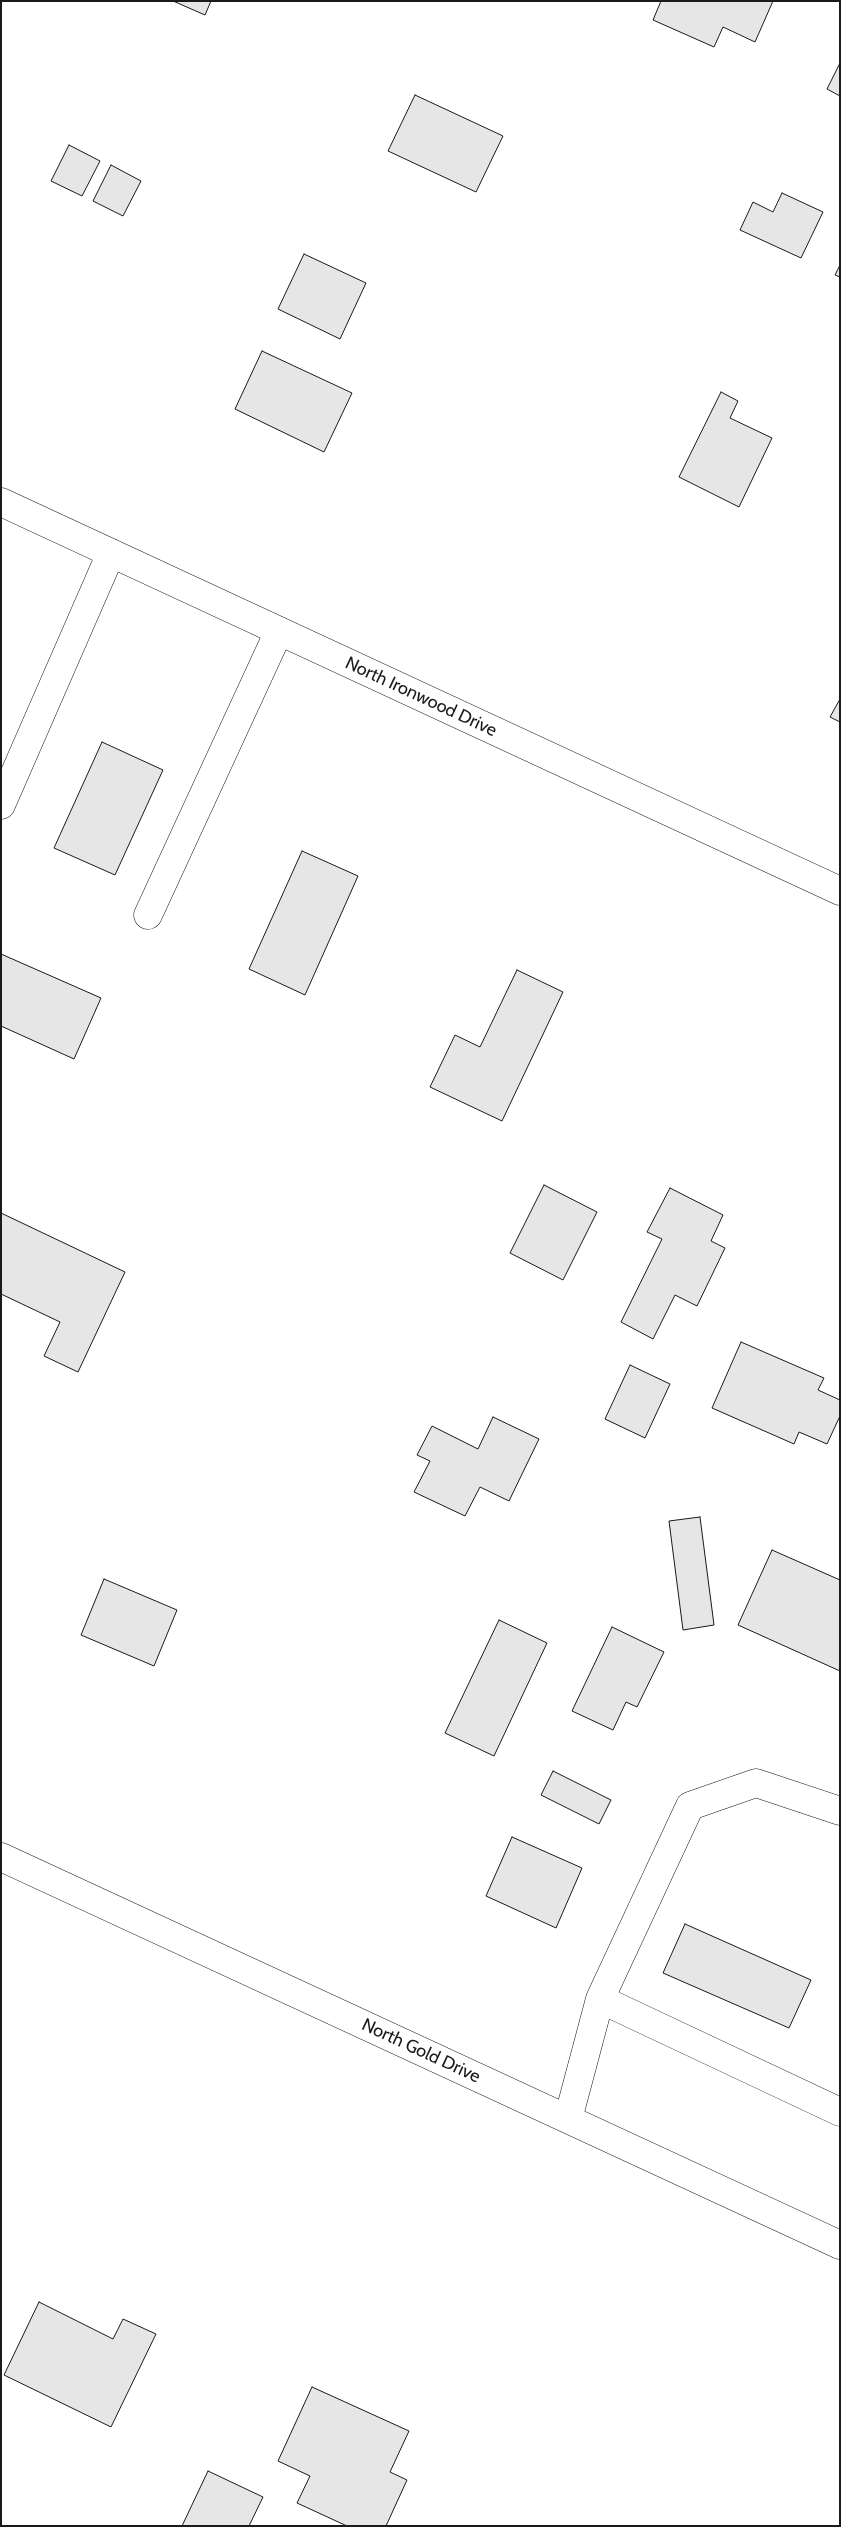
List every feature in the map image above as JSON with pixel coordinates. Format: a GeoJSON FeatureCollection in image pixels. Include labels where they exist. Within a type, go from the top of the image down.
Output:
{"type":"FeatureCollection","features":[{"type":"Feature","properties":{"kind":"main road","name":"North Ironwood Drive"},"geometry":{"type":"LineString","coordinates":[[1,502],[840,891]]}},
{"type":"Feature","properties":{"kind":"main road"},"geometry":{"type":"LineString","coordinates":[[1,805],[111,553]]}},
{"type":"Feature","properties":{"kind":"main road"},"geometry":{"type":"LineString","coordinates":[[148,915],[279,631]]}},
{"type":"Feature","properties":{"kind":"main road"},"geometry":{"type":"LineString","coordinates":[[568,2119],[600,1999],[690,1806],[756,1783],[840,1811]]}},
{"type":"Feature","properties":{"kind":"main road","name":"North Gold Drive"},"geometry":{"type":"LineString","coordinates":[[1,1857],[840,2246]]}},
{"type":"Feature","properties":{"kind":"main road"},"geometry":{"type":"LineString","coordinates":[[600,1999],[840,2112]]}},
{"type":"Feature","properties":{"kind":"building"},"geometry":{"type":"Polygon","coordinates":[[[173,1],[211,1],[205,15],[173,1]]]}},
{"type":"Feature","properties":{"kind":"building"},"geometry":{"type":"Polygon","coordinates":[[[661,1],[773,1],[755,42],[723,27],[714,47],[653,20],[661,1]]]}},
{"type":"Feature","properties":{"kind":"building"},"geometry":{"type":"Polygon","coordinates":[[[840,63],[840,96],[827,89],[840,63]]]}},
{"type":"Feature","properties":{"kind":"building"},"geometry":{"type":"Polygon","coordinates":[[[415,95],[503,136],[476,192],[388,151],[415,95]]]}},
{"type":"Feature","properties":{"kind":"building"},"geometry":{"type":"Polygon","coordinates":[[[69,145],[100,161],[82,196],[51,181],[69,145]]]}},
{"type":"Feature","properties":{"kind":"building"},"geometry":{"type":"Polygon","coordinates":[[[111,165],[141,181],[123,216],[93,201],[111,165]]]}},
{"type":"Feature","properties":{"kind":"building"},"geometry":{"type":"Polygon","coordinates":[[[782,193],[823,212],[801,258],[740,230],[753,202],[773,212],[782,193]]]}},
{"type":"Feature","properties":{"kind":"building"},"geometry":{"type":"Polygon","coordinates":[[[304,254],[366,283],[340,339],[278,309],[304,254]]]}},
{"type":"Feature","properties":{"kind":"building"},"geometry":{"type":"Polygon","coordinates":[[[840,265],[840,277],[835,275],[840,265]]]}},
{"type":"Feature","properties":{"kind":"building"},"geometry":{"type":"Polygon","coordinates":[[[262,351],[352,393],[324,452],[235,409],[262,351]]]}},
{"type":"Feature","properties":{"kind":"building"},"geometry":{"type":"Polygon","coordinates":[[[721,392],[738,401],[730,418],[772,438],[739,507],[679,477],[721,392]]]}},
{"type":"Feature","properties":{"kind":"building"},"geometry":{"type":"Polygon","coordinates":[[[840,699],[840,722],[830,717],[840,699]]]}},
{"type":"Feature","properties":{"kind":"building"},"geometry":{"type":"Polygon","coordinates":[[[102,742],[163,770],[115,875],[54,848],[102,742]]]}},
{"type":"Feature","properties":{"kind":"building"},"geometry":{"type":"Polygon","coordinates":[[[302,851],[358,876],[305,995],[249,969],[302,851]]]}},
{"type":"Feature","properties":{"kind":"building"},"geometry":{"type":"Polygon","coordinates":[[[1,954],[101,998],[74,1059],[1,1026],[1,954]]]}},
{"type":"Feature","properties":{"kind":"building"},"geometry":{"type":"Polygon","coordinates":[[[517,970],[563,992],[502,1121],[430,1087],[455,1035],[480,1047],[517,970]]]}},
{"type":"Feature","properties":{"kind":"building"},"geometry":{"type":"Polygon","coordinates":[[[544,1185],[597,1212],[563,1280],[510,1253],[544,1185]]]}},
{"type":"Feature","properties":{"kind":"building"},"geometry":{"type":"Polygon","coordinates":[[[670,1188],[723,1215],[711,1241],[725,1248],[697,1306],[675,1295],[653,1339],[621,1322],[662,1239],[647,1232],[670,1188]]]}},
{"type":"Feature","properties":{"kind":"building"},"geometry":{"type":"Polygon","coordinates":[[[1,1213],[125,1272],[78,1372],[44,1356],[60,1322],[1,1294],[1,1213]]]}},
{"type":"Feature","properties":{"kind":"building"},"geometry":{"type":"Polygon","coordinates":[[[741,1342],[824,1378],[818,1390],[840,1400],[840,1416],[827,1444],[799,1432],[794,1444],[712,1408],[741,1342]]]}},
{"type":"Feature","properties":{"kind":"building"},"geometry":{"type":"Polygon","coordinates":[[[630,1365],[670,1384],[645,1438],[605,1419],[630,1365]]]}},
{"type":"Feature","properties":{"kind":"building"},"geometry":{"type":"Polygon","coordinates":[[[493,1417],[539,1439],[509,1501],[480,1487],[465,1516],[414,1492],[430,1461],[417,1455],[432,1426],[478,1449],[493,1417]]]}},
{"type":"Feature","properties":{"kind":"building"},"geometry":{"type":"Polygon","coordinates":[[[700,1517],[714,1625],[683,1630],[669,1521],[700,1517]]]}},
{"type":"Feature","properties":{"kind":"building"},"geometry":{"type":"Polygon","coordinates":[[[772,1550],[840,1580],[840,1671],[738,1625],[772,1550]]]}},
{"type":"Feature","properties":{"kind":"building"},"geometry":{"type":"Polygon","coordinates":[[[104,1579],[177,1610],[154,1666],[81,1635],[104,1579]]]}},
{"type":"Feature","properties":{"kind":"building"},"geometry":{"type":"Polygon","coordinates":[[[499,1620],[547,1643],[494,1756],[445,1733],[499,1620]]]}},
{"type":"Feature","properties":{"kind":"building"},"geometry":{"type":"Polygon","coordinates":[[[612,1627],[664,1652],[637,1707],[626,1702],[613,1730],[572,1711],[612,1627]]]}},
{"type":"Feature","properties":{"kind":"building"},"geometry":{"type":"Polygon","coordinates":[[[553,1771],[611,1800],[599,1824],[541,1795],[553,1771]]]}},
{"type":"Feature","properties":{"kind":"building"},"geometry":{"type":"Polygon","coordinates":[[[512,1837],[582,1868],[556,1928],[486,1896],[512,1837]]]}},
{"type":"Feature","properties":{"kind":"building"},"geometry":{"type":"Polygon","coordinates":[[[685,1924],[811,1980],[789,2028],[663,1973],[685,1924]]]}},
{"type":"Feature","properties":{"kind":"building"},"geometry":{"type":"Polygon","coordinates":[[[39,2302],[113,2339],[123,2319],[156,2334],[111,2427],[4,2375],[39,2302]]]}},
{"type":"Feature","properties":{"kind":"building"},"geometry":{"type":"Polygon","coordinates":[[[312,2387],[409,2431],[390,2472],[407,2480],[386,2526],[347,2526],[297,2503],[310,2476],[278,2461],[312,2387]]]}},
{"type":"Feature","properties":{"kind":"building"},"geometry":{"type":"Polygon","coordinates":[[[208,2471],[263,2497],[249,2526],[182,2526],[208,2471]]]}}]}
